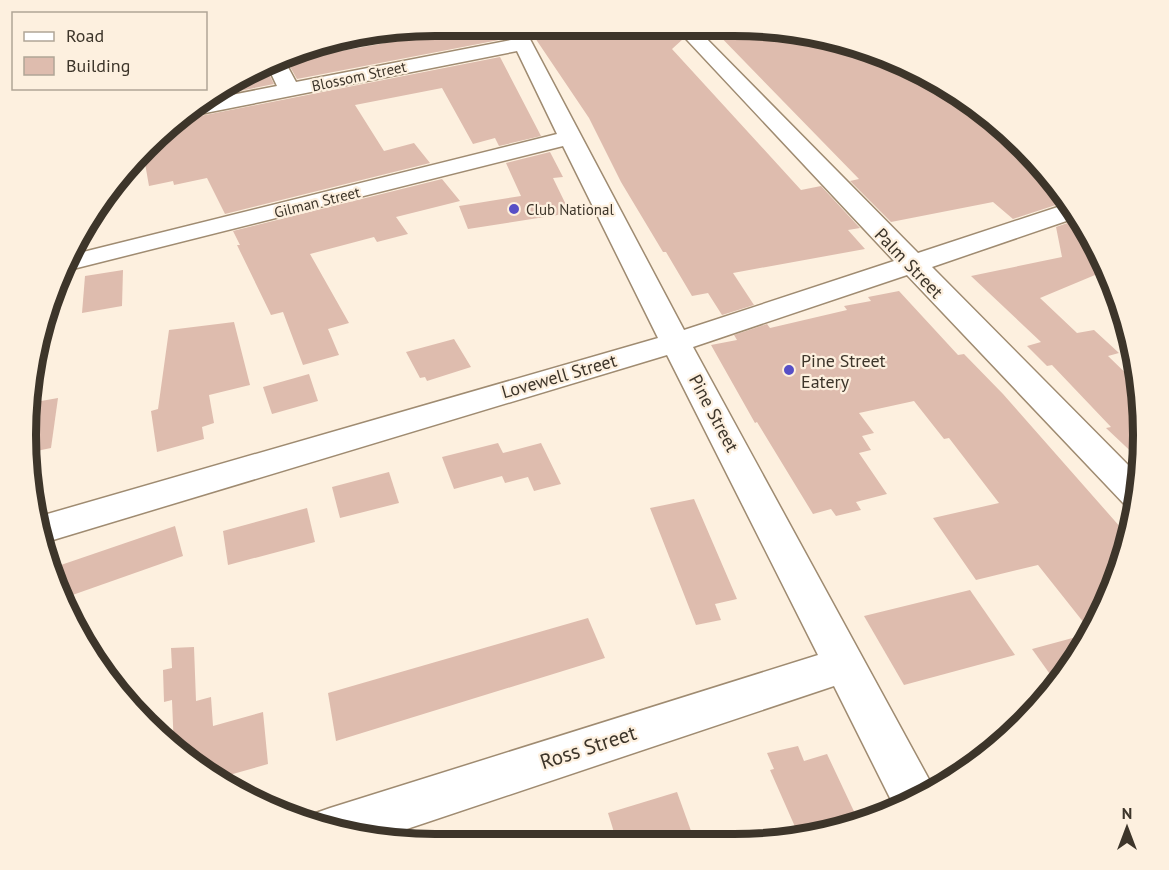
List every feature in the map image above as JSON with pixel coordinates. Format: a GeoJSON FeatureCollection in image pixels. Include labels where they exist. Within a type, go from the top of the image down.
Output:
{"type":"FeatureCollection","features":[{"type":"Feature","properties":{"kind":"street","name":"Blossom Street"},"geometry":{"type":"LineString","coordinates":[[208,106],[289,90],[515,36]]}},
{"type":"Feature","properties":{"kind":"street","name":"Pine Street"},"geometry":{"type":"LineString","coordinates":[[519,36],[569,138],[846,663],[912,792]]}},
{"type":"Feature","properties":{"kind":"street","name":"Palm Street"},"geometry":{"type":"LineString","coordinates":[[693,36],[1130,488]]}},
{"type":"Feature","properties":{"kind":"street"},"geometry":{"type":"LineString","coordinates":[[279,68],[289,90]]}},
{"type":"Feature","properties":{"kind":"street","name":"Gilman Street"},"geometry":{"type":"LineString","coordinates":[[76,262],[569,138]]}},
{"type":"Feature","properties":{"kind":"street","name":"Lovewell Street"},"geometry":{"type":"LineString","coordinates":[[48,528],[676,342],[1066,213]]}},
{"type":"Feature","properties":{"kind":"street","name":"Ross Street"},"geometry":{"type":"LineString","coordinates":[[350,824],[846,663]]}},
{"type":"Feature","properties":{"kind":"building"},"geometry":{"type":"Polygon","coordinates":[[[435,36],[497,36],[499,40],[297,79],[288,64],[339,48],[341,51],[396,41],[394,38],[435,36]]]}},
{"type":"Feature","properties":{"kind":"building"},"geometry":{"type":"Polygon","coordinates":[[[534,36],[680,36],[683,39],[672,49],[801,190],[821,186],[860,228],[848,230],[865,249],[733,273],[754,305],[722,315],[708,293],[692,296],[621,182],[589,118],[534,36]]]}},
{"type":"Feature","properties":{"kind":"building"},"geometry":{"type":"Polygon","coordinates":[[[720,36],[786,39],[812,44],[862,57],[910,77],[934,89],[977,118],[1016,153],[1059,204],[1013,219],[993,202],[891,222],[850,181],[859,179],[720,36]]]}},
{"type":"Feature","properties":{"kind":"building"},"geometry":{"type":"Polygon","coordinates":[[[500,57],[541,136],[499,146],[495,138],[473,144],[442,88],[355,105],[384,151],[414,143],[430,163],[225,214],[207,178],[174,185],[173,181],[149,186],[145,162],[172,135],[195,117],[500,57]]]}},
{"type":"Feature","properties":{"kind":"building"},"geometry":{"type":"Polygon","coordinates":[[[268,73],[274,84],[228,93],[268,73]]]}},
{"type":"Feature","properties":{"kind":"building"},"geometry":{"type":"Polygon","coordinates":[[[550,152],[563,177],[553,178],[570,213],[468,229],[459,206],[521,196],[506,163],[550,152]]]}},
{"type":"Feature","properties":{"kind":"building"},"geometry":{"type":"Polygon","coordinates":[[[442,179],[460,201],[396,217],[408,234],[377,242],[374,237],[310,254],[349,323],[328,329],[339,355],[303,365],[283,312],[271,315],[237,245],[240,245],[233,231],[442,179]]]}},
{"type":"Feature","properties":{"kind":"building"},"geometry":{"type":"Polygon","coordinates":[[[1071,222],[1099,273],[1040,298],[1077,333],[1094,330],[1119,353],[1108,356],[1129,376],[1132,453],[1106,428],[1111,427],[1052,365],[1047,366],[1027,346],[1041,342],[971,276],[1062,257],[1056,227],[1071,222]]]}},
{"type":"Feature","properties":{"kind":"building"},"geometry":{"type":"Polygon","coordinates":[[[123,270],[122,306],[82,313],[85,276],[123,270]]]}},
{"type":"Feature","properties":{"kind":"building"},"geometry":{"type":"Polygon","coordinates":[[[899,291],[958,355],[964,354],[1003,394],[1121,528],[1103,588],[1085,624],[1038,565],[976,580],[933,518],[999,503],[949,438],[944,439],[914,401],[859,413],[874,433],[862,436],[871,450],[859,453],[887,494],[856,502],[861,510],[836,516],[831,509],[813,514],[757,422],[755,423],[711,345],[737,340],[734,335],[767,324],[770,328],[847,310],[844,306],[871,301],[868,297],[899,291]]]}},
{"type":"Feature","properties":{"kind":"building"},"geometry":{"type":"Polygon","coordinates":[[[234,322],[250,385],[209,395],[214,423],[202,427],[204,439],[157,452],[151,411],[158,409],[169,330],[234,322]]]}},
{"type":"Feature","properties":{"kind":"building"},"geometry":{"type":"Polygon","coordinates":[[[454,339],[471,367],[427,381],[425,377],[420,378],[406,352],[454,339]]]}},
{"type":"Feature","properties":{"kind":"building"},"geometry":{"type":"Polygon","coordinates":[[[309,374],[318,401],[272,414],[263,387],[309,374]]]}},
{"type":"Feature","properties":{"kind":"building"},"geometry":{"type":"Polygon","coordinates":[[[58,398],[51,448],[37,451],[36,435],[38,402],[58,398]]]}},
{"type":"Feature","properties":{"kind":"building"},"geometry":{"type":"Polygon","coordinates":[[[498,443],[503,453],[541,443],[561,484],[534,491],[528,477],[505,483],[502,476],[454,489],[442,457],[498,443]]]}},
{"type":"Feature","properties":{"kind":"building"},"geometry":{"type":"Polygon","coordinates":[[[389,472],[399,503],[340,518],[332,487],[389,472]]]}},
{"type":"Feature","properties":{"kind":"building"},"geometry":{"type":"Polygon","coordinates":[[[694,499],[737,599],[715,604],[721,620],[696,625],[650,508],[694,499]]]}},
{"type":"Feature","properties":{"kind":"building"},"geometry":{"type":"Polygon","coordinates":[[[307,508],[315,542],[228,565],[223,531],[307,508]]]}},
{"type":"Feature","properties":{"kind":"building"},"geometry":{"type":"Polygon","coordinates":[[[175,526],[183,556],[70,596],[58,566],[175,526]]]}},
{"type":"Feature","properties":{"kind":"building"},"geometry":{"type":"Polygon","coordinates":[[[970,590],[1015,655],[904,685],[864,616],[970,590]]]}},
{"type":"Feature","properties":{"kind":"building"},"geometry":{"type":"Polygon","coordinates":[[[588,618],[605,658],[336,741],[328,693],[588,618]]]}},
{"type":"Feature","properties":{"kind":"building"},"geometry":{"type":"Polygon","coordinates":[[[1079,636],[1052,677],[1032,649],[1079,636]]]}},
{"type":"Feature","properties":{"kind":"building"},"geometry":{"type":"Polygon","coordinates":[[[194,647],[196,701],[211,697],[213,726],[263,712],[268,764],[227,776],[173,736],[172,700],[164,702],[163,670],[172,668],[171,648],[194,647]]]}},
{"type":"Feature","properties":{"kind":"building"},"geometry":{"type":"Polygon","coordinates":[[[798,746],[804,761],[827,754],[856,815],[796,829],[770,770],[774,769],[767,753],[798,746]]]}},
{"type":"Feature","properties":{"kind":"building"},"geometry":{"type":"Polygon","coordinates":[[[677,792],[692,834],[615,834],[608,813],[677,792]]]}},
{"type":"Feature","properties":{"kind":"place","name":"Club National"},"geometry":{"type":"Point","coordinates":[514,209]}},
{"type":"Feature","properties":{"kind":"place","name":"Pine Street Eatery"},"geometry":{"type":"Point","coordinates":[789,370]}}]}
